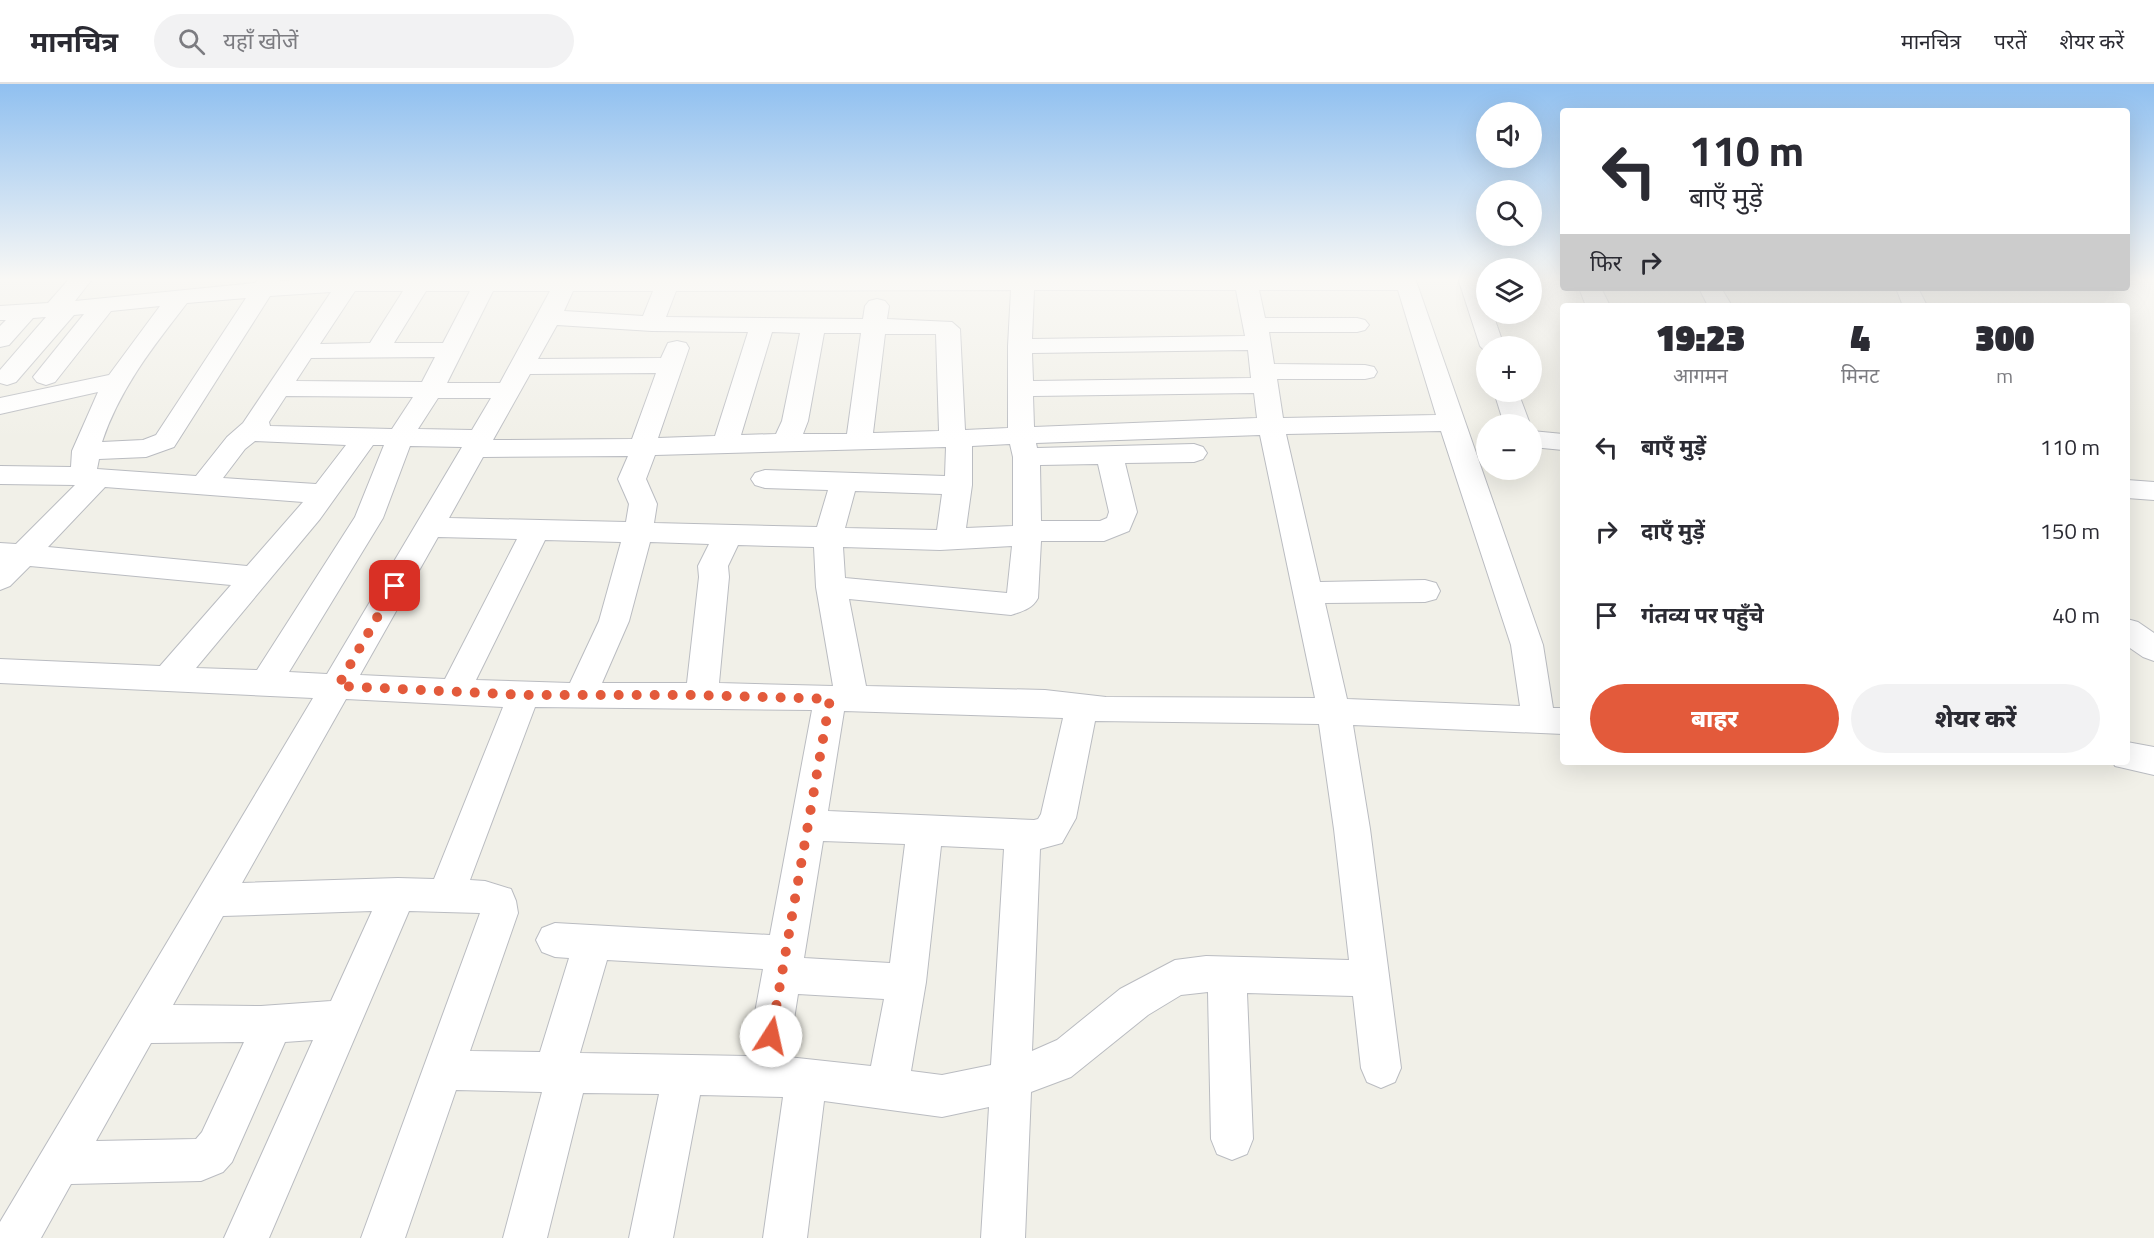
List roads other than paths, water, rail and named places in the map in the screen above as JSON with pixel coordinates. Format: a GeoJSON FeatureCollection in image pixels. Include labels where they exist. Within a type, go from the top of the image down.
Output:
{"type":"FeatureCollection","features":[{"type":"Feature","properties":{"kind":"street"},"geometry":{"type":"LineString","coordinates":[[7,377],[43,332]]}},
{"type":"Feature","properties":{"kind":"street"},"geometry":{"type":"LineString","coordinates":[[46,376],[88,332]]}},
{"type":"Feature","properties":{"kind":"street"},"geometry":{"type":"LineString","coordinates":[[89,468],[88,438],[115,381],[153,332]]}},
{"type":"Feature","properties":{"kind":"street"},"geometry":{"type":"LineString","coordinates":[[0,579],[12,554],[89,468],[165,441],[235,332]]}},
{"type":"Feature","properties":{"kind":"street"},"geometry":{"type":"LineString","coordinates":[[203,485],[236,443],[255,427],[314,332]]}},
{"type":"Feature","properties":{"kind":"street"},"geometry":{"type":"LineString","coordinates":[[357,390],[390,332]]}},
{"type":"Feature","properties":{"kind":"street"},"geometry":{"type":"LineString","coordinates":[[265,684],[369,518],[401,436],[430,391],[460,332]]}},
{"type":"Feature","properties":{"kind":"street"},"geometry":{"type":"LineString","coordinates":[[16,1238],[338,686],[541,332]]}},
{"type":"Feature","properties":{"kind":"street"},"geometry":{"type":"LineString","coordinates":[[581,694],[614,621],[638,533],[643,504],[632,479],[682,332]]}},
{"type":"Feature","properties":{"kind":"street"},"geometry":{"type":"LineString","coordinates":[[725,444],[747,380],[760,332]]}},
{"type":"Feature","properties":{"kind":"street"},"geometry":{"type":"LineString","coordinates":[[786,442],[795,421],[813,332]]}},
{"type":"Feature","properties":{"kind":"street"},"geometry":{"type":"LineString","coordinates":[[860,442],[872,332]]}},
{"type":"Feature","properties":{"kind":"street"},"geometry":{"type":"LineString","coordinates":[[944,539],[951,531],[958,485],[948,332]]}},
{"type":"Feature","properties":{"kind":"street"},"geometry":{"type":"LineString","coordinates":[[831,588],[1015,603],[1025,595],[1027,533],[1021,332]]}},
{"type":"Feature","properties":{"kind":"street"},"geometry":{"type":"LineString","coordinates":[[1256,332],[1271,426],[1334,711],[1352,829],[1381,1068]]}},
{"type":"Feature","properties":{"kind":"street"},"geometry":{"type":"LineString","coordinates":[[1022,389],[1261,356],[1336,332]]}},
{"type":"Feature","properties":{"kind":"street"},"geometry":{"type":"LineString","coordinates":[[0,671],[265,684],[455,690],[524,695],[702,695],[1046,703],[1106,710],[1334,711],[1551,721],[1422,332]]}},
{"type":"Feature","properties":{"kind":"street"},"geometry":{"type":"LineString","coordinates":[[1020,346],[1261,356],[1365,372]]}},
{"type":"Feature","properties":{"kind":"street"},"geometry":{"type":"LineString","coordinates":[[302,351],[451,350]]}},
{"type":"Feature","properties":{"kind":"street"},"geometry":{"type":"LineString","coordinates":[[278,388],[430,391],[514,379],[671,365]]}},
{"type":"Feature","properties":{"kind":"street"},"geometry":{"type":"LineString","coordinates":[[4,411],[115,381]]}},
{"type":"Feature","properties":{"kind":"street"},"geometry":{"type":"LineString","coordinates":[[1024,446],[1271,426],[1451,423]]}},
{"type":"Feature","properties":{"kind":"street"},"geometry":{"type":"LineString","coordinates":[[255,427],[257,431],[267,435],[401,436],[477,444],[643,447],[956,438],[1110,456],[1194,453]]}},
{"type":"Feature","properties":{"kind":"street"},"geometry":{"type":"LineString","coordinates":[[168,679],[323,494],[367,435]]}},
{"type":"Feature","properties":{"kind":"street"},"geometry":{"type":"LineString","coordinates":[[1542,440],[1560,442]]}},
{"type":"Feature","properties":{"kind":"street"},"geometry":{"type":"LineString","coordinates":[[429,527],[944,539],[1027,533],[1104,531],[1119,524],[1123,512],[1110,456]]}},
{"type":"Feature","properties":{"kind":"street"},"geometry":{"type":"LineString","coordinates":[[0,475],[89,468],[203,485],[323,494]]}},
{"type":"Feature","properties":{"kind":"street"},"geometry":{"type":"LineString","coordinates":[[765,479],[958,485]]}},
{"type":"Feature","properties":{"kind":"street"},"geometry":{"type":"LineString","coordinates":[[764,1076],[808,825],[841,699],[828,564],[829,536],[844,481]]}},
{"type":"Feature","properties":{"kind":"street"},"geometry":{"type":"LineString","coordinates":[[2130,489],[2154,491]]}},
{"type":"Feature","properties":{"kind":"street"},"geometry":{"type":"LineString","coordinates":[[455,690],[535,531]]}},
{"type":"Feature","properties":{"kind":"street"},"geometry":{"type":"LineString","coordinates":[[702,695],[714,577],[713,566],[728,535]]}},
{"type":"Feature","properties":{"kind":"street"},"geometry":{"type":"LineString","coordinates":[[12,554],[254,577]]}},
{"type":"Feature","properties":{"kind":"street"},"geometry":{"type":"LineString","coordinates":[[1309,593],[1425,591]]}},
{"type":"Feature","properties":{"kind":"street"},"geometry":{"type":"LineString","coordinates":[[2130,632],[2154,649]]}},
{"type":"Feature","properties":{"kind":"street"},"geometry":{"type":"LineString","coordinates":[[446,894],[524,695]]}},
{"type":"Feature","properties":{"kind":"street"},"geometry":{"type":"LineString","coordinates":[[808,825],[1042,835],[1049,832],[1055,825],[1082,707]]}},
{"type":"Feature","properties":{"kind":"street"},"geometry":{"type":"LineString","coordinates":[[2130,757],[2154,761]]}},
{"type":"Feature","properties":{"kind":"street"},"geometry":{"type":"LineString","coordinates":[[887,1089],[907,982],[925,830]]}},
{"type":"Feature","properties":{"kind":"street"},"geometry":{"type":"LineString","coordinates":[[1003,1238],[1009,1080],[1023,834]]}},
{"type":"Feature","properties":{"kind":"street"},"geometry":{"type":"LineString","coordinates":[[246,1238],[398,894]]}},
{"type":"Feature","properties":{"kind":"street"},"geometry":{"type":"LineString","coordinates":[[213,900],[446,894],[493,898],[498,901],[499,913],[383,1238]]}},
{"type":"Feature","properties":{"kind":"street"},"geometry":{"type":"LineString","coordinates":[[555,940],[593,942],[784,964],[907,982]]}},
{"type":"Feature","properties":{"kind":"street"},"geometry":{"type":"LineString","coordinates":[[525,1238],[561,1072],[593,942]]}},
{"type":"Feature","properties":{"kind":"street"},"geometry":{"type":"LineString","coordinates":[[444,1070],[806,1078],[942,1096],[987,1087],[1049,1066],[1071,1054],[1134,1002],[1175,978],[1189,975],[1227,974],[1371,978]]}},
{"type":"Feature","properties":{"kind":"street"},"geometry":{"type":"LineString","coordinates":[[1227,974],[1232,1139]]}},
{"type":"Feature","properties":{"kind":"street"},"geometry":{"type":"LineString","coordinates":[[141,1024],[263,1024],[343,1019]]}},
{"type":"Feature","properties":{"kind":"street"},"geometry":{"type":"LineString","coordinates":[[60,1163],[201,1160],[208,1157],[217,1147],[267,1037],[268,1031],[263,1024]]}},
{"type":"Feature","properties":{"kind":"street"},"geometry":{"type":"LineString","coordinates":[[651,1238],[684,1074]]}},
{"type":"Feature","properties":{"kind":"street"},"geometry":{"type":"LineString","coordinates":[[785,1238],[806,1078]]}}]}
